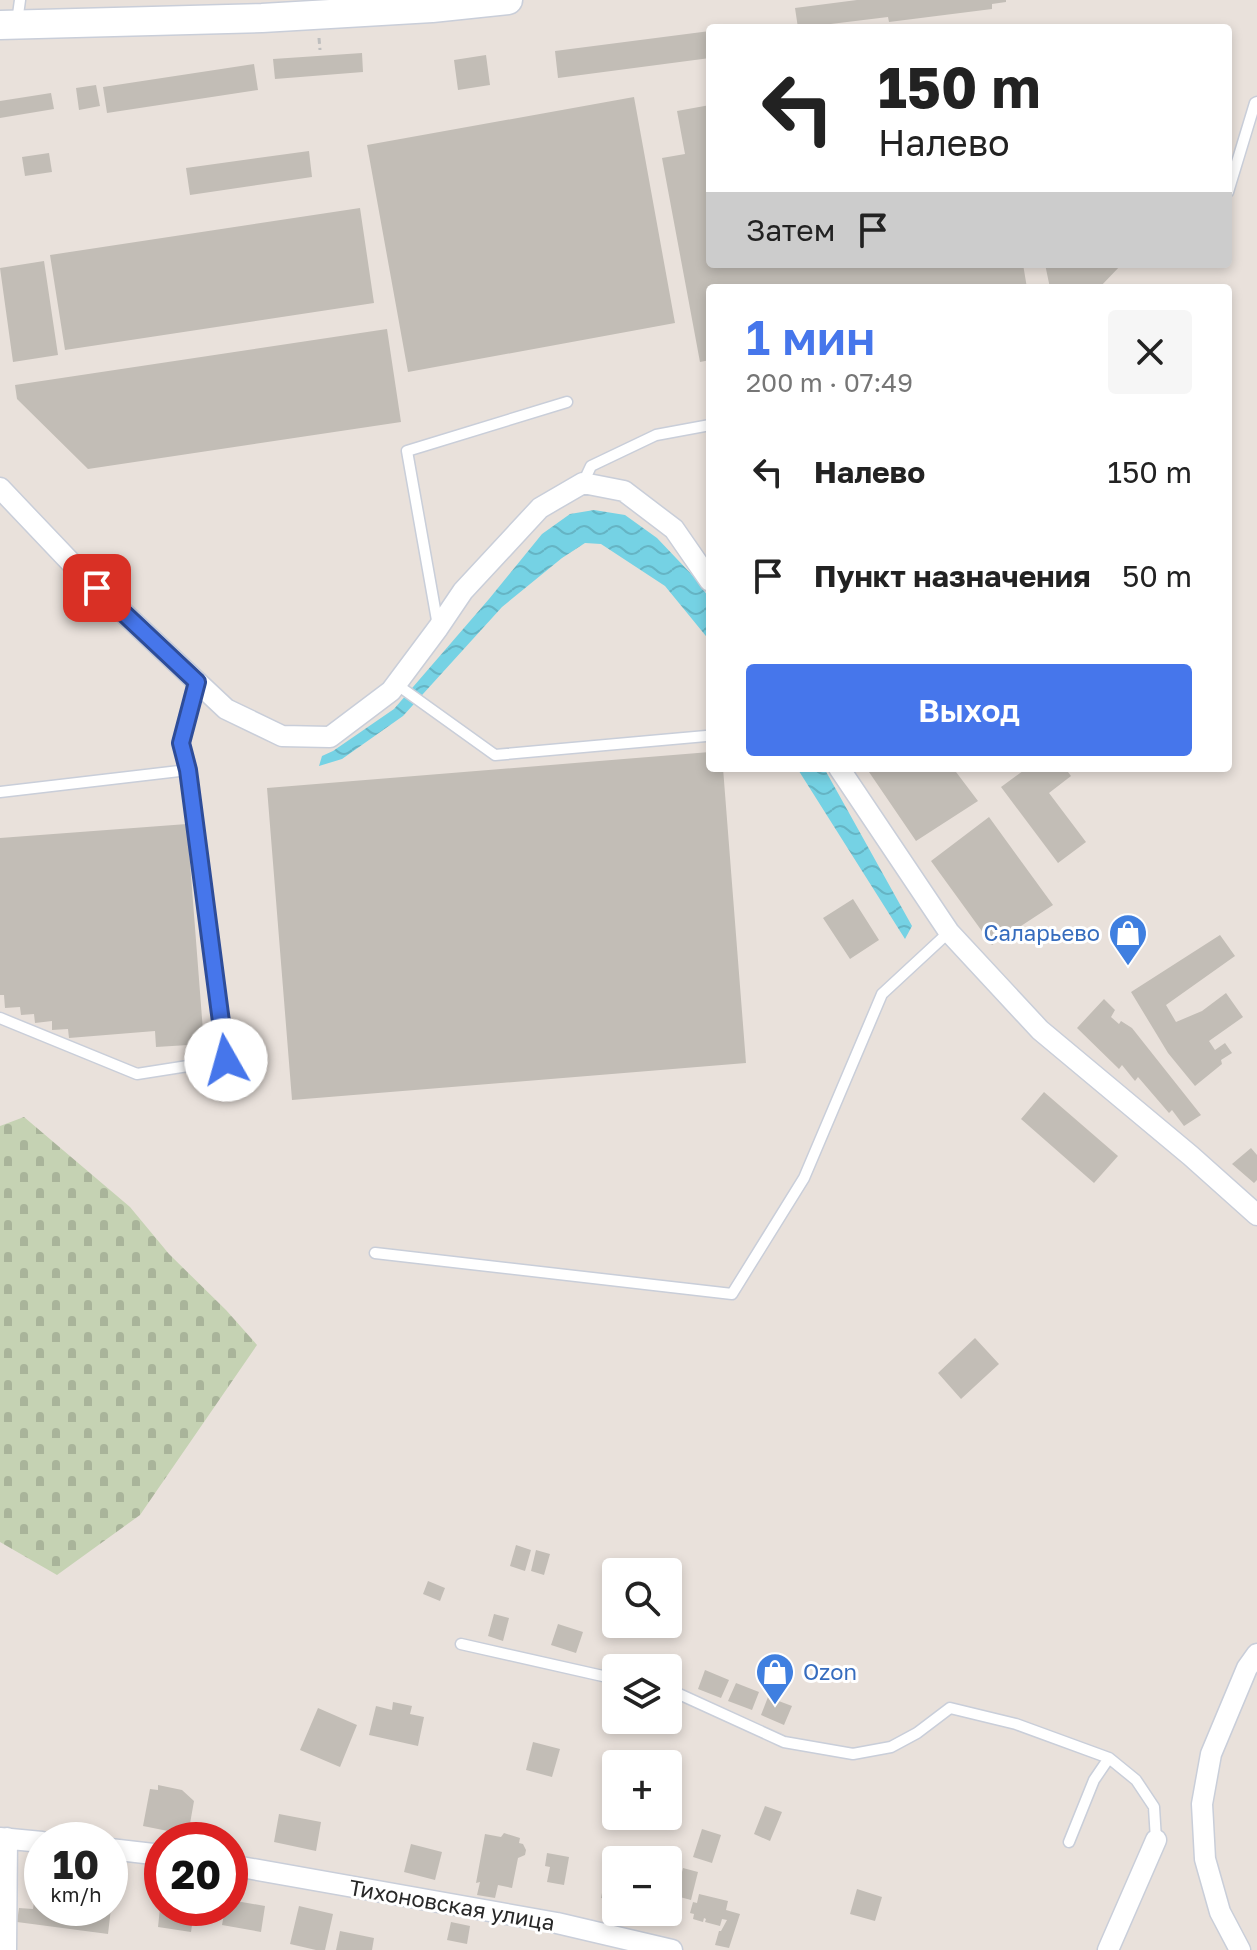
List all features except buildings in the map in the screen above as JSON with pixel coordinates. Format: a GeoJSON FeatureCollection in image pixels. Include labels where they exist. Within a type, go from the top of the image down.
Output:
{"type":"FeatureCollection","features":[{"type":"Feature","properties":{"kind":"main road"},"geometry":{"type":"LineString","coordinates":[[12,17],[150,23],[263,9],[432,8],[508,0]]}},
{"type":"Feature","properties":{"kind":"street"},"geometry":{"type":"LineString","coordinates":[[0,488],[78,570],[226,709],[282,736],[330,737],[391,691],[463,591],[540,508],[583,483],[624,491],[674,529],[706,575]]}},
{"type":"Feature","properties":{"kind":"street"},"geometry":{"type":"LineString","coordinates":[[842,772],[949,932],[1040,1030],[1257,1215]]}},
{"type":"Feature","properties":{"kind":"street"},"geometry":{"type":"LineString","coordinates":[[1240,1950],[1220,1912],[1205,1859],[1202,1804],[1211,1754],[1254,1665]]}},
{"type":"Feature","properties":{"kind":"street"},"geometry":{"type":"LineString","coordinates":[[6,1950],[3,1838],[24,1840]]}},
{"type":"Feature","properties":{"kind":"street"},"geometry":{"type":"LineString","coordinates":[[1108,1950],[1156,1840]]}},
{"type":"Feature","properties":{"kind":"street","name":"Тихоновская улица"},"geometry":{"type":"LineString","coordinates":[[248,1868],[557,1923],[672,1950]]}},
{"type":"Feature","properties":{"kind":"lane"},"geometry":{"type":"LineString","coordinates":[[1232,179],[1257,102]]}},
{"type":"Feature","properties":{"kind":"lane"},"geometry":{"type":"LineString","coordinates":[[438,628],[407,451],[567,402]]}},
{"type":"Feature","properties":{"kind":"lane"},"geometry":{"type":"LineString","coordinates":[[583,483],[591,466],[656,435],[706,426]]}},
{"type":"Feature","properties":{"kind":"lane"},"geometry":{"type":"LineString","coordinates":[[0,1018],[137,1074],[226,1060],[188,770],[181,743],[197,682]]}},
{"type":"Feature","properties":{"kind":"lane"},"geometry":{"type":"LineString","coordinates":[[396,684],[495,755],[706,736]]}},
{"type":"Feature","properties":{"kind":"lane"},"geometry":{"type":"LineString","coordinates":[[0,792],[188,770]]}},
{"type":"Feature","properties":{"kind":"lane"},"geometry":{"type":"LineString","coordinates":[[375,1253],[732,1294],[804,1178],[882,994],[949,932]]}},
{"type":"Feature","properties":{"kind":"lane"},"geometry":{"type":"LineString","coordinates":[[461,1644],[602,1676]]}},
{"type":"Feature","properties":{"kind":"lane"},"geometry":{"type":"LineString","coordinates":[[682,1695],[784,1742],[853,1754],[891,1747],[917,1733],[950,1708],[1016,1724],[1109,1758],[1136,1780],[1154,1807],[1156,1840]]}},
{"type":"Feature","properties":{"kind":"lane"},"geometry":{"type":"LineString","coordinates":[[1069,1842],[1094,1780],[1109,1758]]}},
{"type":"Feature","properties":{"kind":"green space"},"geometry":{"type":"Polygon","coordinates":[[[24,1117],[130,1207],[169,1254],[257,1345],[140,1515],[57,1575],[0,1542],[0,1126],[24,1117]]]}},
{"type":"Feature","properties":{"kind":"water"},"geometry":{"type":"Polygon","coordinates":[[[594,510],[625,515],[657,538],[706,593],[706,636],[665,586],[601,544],[585,543],[502,607],[403,716],[342,759],[319,766],[322,756],[394,709],[542,534],[570,514],[594,510]]]}},
{"type":"Feature","properties":{"kind":"water"},"geometry":{"type":"Polygon","coordinates":[[[800,772],[826,772],[912,926],[905,939],[800,772]]]}},
{"type":"Feature","properties":{"kind":"place","name":"Саларьево"},"geometry":{"type":"Point","coordinates":[1128,967]}},
{"type":"Feature","properties":{"kind":"place","name":"Ozon"},"geometry":{"type":"Point","coordinates":[775,1706]}},
{"type":"Feature","properties":{"kind":"route"},"geometry":{"type":"LineString","coordinates":[[97,588],[197,682],[181,743],[188,770],[226,1060]]}}]}
